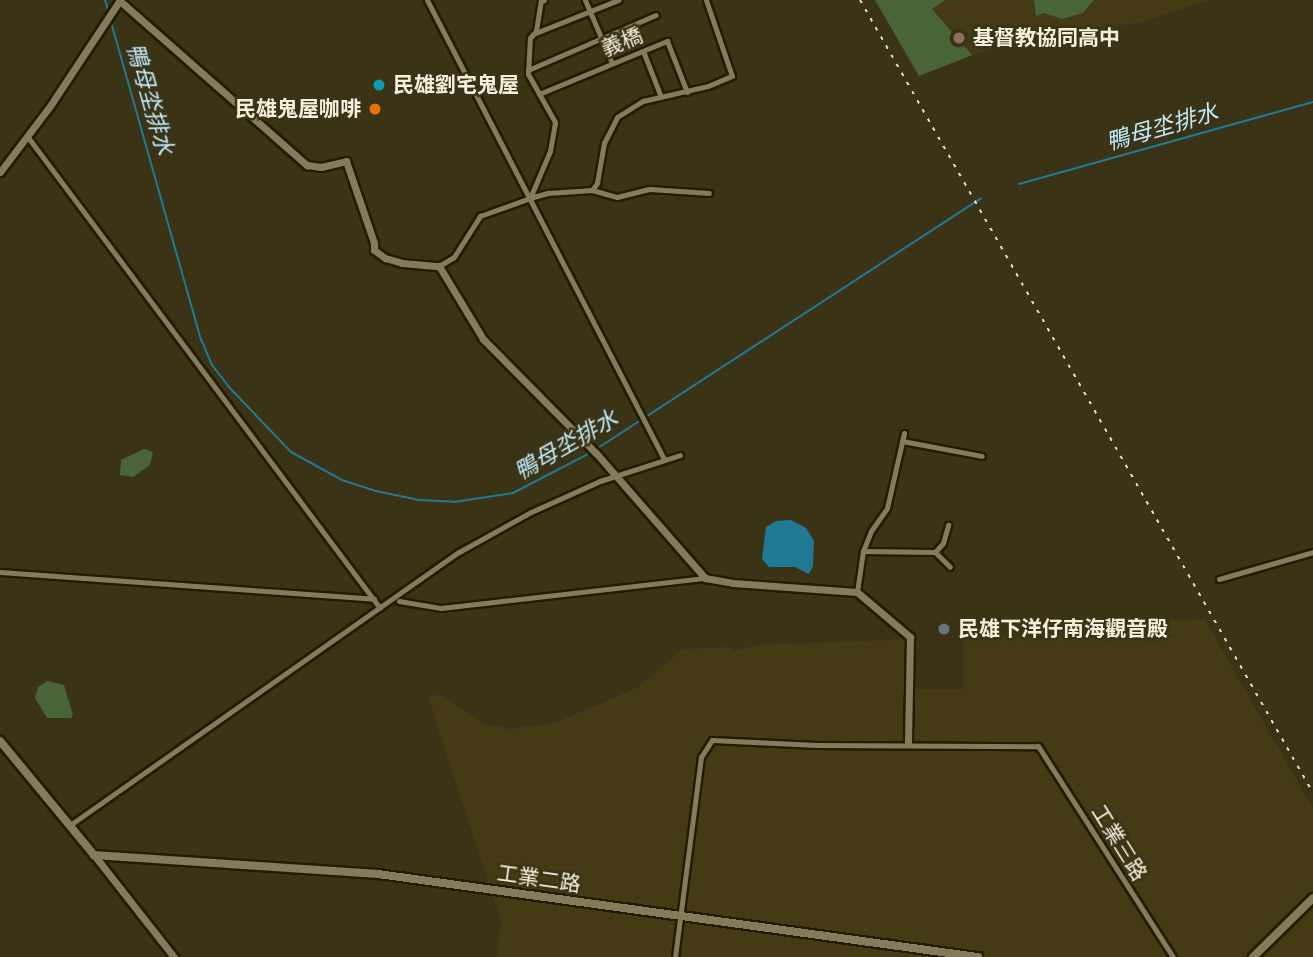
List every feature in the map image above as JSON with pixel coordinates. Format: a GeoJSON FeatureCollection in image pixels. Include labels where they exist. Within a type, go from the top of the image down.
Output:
{"type":"FeatureCollection","features":[{"type":"Feature","properties":{"kind":"main road"},"geometry":{"type":"LineString","coordinates":[[0,741],[94,855]]}},
{"type":"Feature","properties":{"kind":"main road","name":"工業二路"},"geometry":{"type":"LineString","coordinates":[[94,855],[378,874],[978,957]]}},
{"type":"Feature","properties":{"kind":"main road"},"geometry":{"type":"LineString","coordinates":[[1253,957],[1313,898]]}},
{"type":"Feature","properties":{"kind":"street"},"geometry":{"type":"LineString","coordinates":[[427,0],[664,459]]}},
{"type":"Feature","properties":{"kind":"street"},"geometry":{"type":"LineString","coordinates":[[584,0],[612,63]]}},
{"type":"Feature","properties":{"kind":"street","name":"義橋"},"geometry":{"type":"LineString","coordinates":[[533,35],[618,0]]}},
{"type":"Feature","properties":{"kind":"street"},"geometry":{"type":"LineString","coordinates":[[592,190],[597,183],[604,143],[617,117],[643,101],[687,92],[732,76],[706,0]]}},
{"type":"Feature","properties":{"kind":"street"},"geometry":{"type":"LineString","coordinates":[[0,172],[120,1],[307,165],[321,167],[346,160],[374,250],[385,258],[402,263],[439,267],[454,257],[480,216],[548,193],[592,190],[617,197],[650,189],[709,193]]}},
{"type":"Feature","properties":{"kind":"street"},"geometry":{"type":"LineString","coordinates":[[530,198],[555,134],[555,122],[528,70],[533,35],[543,1]]}},
{"type":"Feature","properties":{"kind":"street","name":"義橋"},"geometry":{"type":"LineString","coordinates":[[528,70],[656,15]]}},
{"type":"Feature","properties":{"kind":"street","name":"義橋"},"geometry":{"type":"LineString","coordinates":[[539,94],[667,41],[687,92]]}},
{"type":"Feature","properties":{"kind":"street"},"geometry":{"type":"LineString","coordinates":[[643,51],[661,97]]}},
{"type":"Feature","properties":{"kind":"street"},"geometry":{"type":"LineString","coordinates":[[27,136],[380,608]]}},
{"type":"Feature","properties":{"kind":"street"},"geometry":{"type":"LineString","coordinates":[[439,267],[483,339],[596,453],[705,578]]}},
{"type":"Feature","properties":{"kind":"street"},"geometry":{"type":"LineString","coordinates":[[858,592],[863,551],[871,531],[887,508],[904,433]]}},
{"type":"Feature","properties":{"kind":"street"},"geometry":{"type":"LineString","coordinates":[[902,441],[982,456]]}},
{"type":"Feature","properties":{"kind":"street"},"geometry":{"type":"LineString","coordinates":[[69,825],[459,552],[531,512],[616,476],[680,455]]}},
{"type":"Feature","properties":{"kind":"street"},"geometry":{"type":"LineString","coordinates":[[935,552],[943,543],[947,526]]}},
{"type":"Feature","properties":{"kind":"street"},"geometry":{"type":"LineString","coordinates":[[863,551],[935,552],[950,567]]}},
{"type":"Feature","properties":{"kind":"street"},"geometry":{"type":"LineString","coordinates":[[1219,579],[1313,552]]}},
{"type":"Feature","properties":{"kind":"street"},"geometry":{"type":"LineString","coordinates":[[0,572],[374,599]]}},
{"type":"Feature","properties":{"kind":"street"},"geometry":{"type":"LineString","coordinates":[[399,601],[441,608],[705,578],[733,583],[858,592],[909,637],[908,744],[817,745],[712,740],[701,757],[675,957]]}},
{"type":"Feature","properties":{"kind":"street","name":"工業三路"},"geometry":{"type":"LineString","coordinates":[[908,744],[1038,746],[1172,957]]}},
{"type":"Feature","properties":{"kind":"street"},"geometry":{"type":"LineString","coordinates":[[94,855],[174,957]]}},
{"type":"Feature","properties":{"kind":"shaded area","name":"基督教協同高中"},"geometry":{"type":"Polygon","coordinates":[[[875,0],[1210,0],[1138,23],[1013,40],[919,76],[875,0]]]}},
{"type":"Feature","properties":{"kind":"shaded area"},"geometry":{"type":"Polygon","coordinates":[[[1123,618],[1205,620],[1313,808],[1313,957],[497,957],[499,929],[503,928],[428,697],[440,694],[483,723],[509,729],[555,723],[638,687],[683,649],[728,647],[736,651],[756,645],[914,639],[914,689],[963,689],[963,638],[1023,636],[1044,640],[1050,633],[1117,625],[1123,618]]]}},
{"type":"Feature","properties":{"kind":"green space"},"geometry":{"type":"Polygon","coordinates":[[[875,0],[945,0],[932,9],[972,55],[919,76],[875,0]]]}},
{"type":"Feature","properties":{"kind":"green space"},"geometry":{"type":"Polygon","coordinates":[[[1034,0],[1094,0],[1083,13],[1062,19],[1044,13],[1036,16],[1034,0]]]}},
{"type":"Feature","properties":{"kind":"green space"},"geometry":{"type":"Polygon","coordinates":[[[144,449],[153,452],[150,465],[133,477],[120,475],[121,460],[144,449]]]}},
{"type":"Feature","properties":{"kind":"green space"},"geometry":{"type":"Polygon","coordinates":[[[47,681],[64,685],[73,715],[71,718],[47,718],[35,698],[38,687],[47,681]]]}},
{"type":"Feature","properties":{"kind":"water"},"geometry":{"type":"Polygon","coordinates":[[[791,520],[806,528],[814,541],[813,566],[809,574],[795,567],[769,567],[762,559],[766,527],[776,521],[791,520]]]}},
{"type":"Feature","properties":{"kind":"waterway","name":"鴨母坔排水"},"geometry":{"type":"LineString","coordinates":[[105,0],[108,10]]}},
{"type":"Feature","properties":{"kind":"waterway","name":"鴨母坔排水"},"geometry":{"type":"LineString","coordinates":[[111,22],[201,339],[212,365],[229,387],[291,452],[342,480],[376,491],[419,500],[454,502],[513,493],[590,453]]}},
{"type":"Feature","properties":{"kind":"waterway","name":"鴨母坔排水"},"geometry":{"type":"LineString","coordinates":[[1019,184],[1313,102]]}},
{"type":"Feature","properties":{"kind":"waterway","name":"鴨母坔排水"},"geometry":{"type":"LineString","coordinates":[[598,448],[981,198]]}},
{"type":"Feature","properties":{"kind":"railway"},"geometry":{"type":"LineString","coordinates":[[860,0],[1313,793]]}},
{"type":"Feature","properties":{"kind":"place","name":"基督教協同高中"},"geometry":{"type":"Point","coordinates":[959,38]}},
{"type":"Feature","properties":{"kind":"place","name":"民雄劉宅鬼屋"},"geometry":{"type":"Point","coordinates":[379,85]}},
{"type":"Feature","properties":{"kind":"place","name":"民雄鬼屋咖啡"},"geometry":{"type":"Point","coordinates":[375,109]}},
{"type":"Feature","properties":{"kind":"place","name":"民雄下洋仔南海觀音殿"},"geometry":{"type":"Point","coordinates":[944,629]}}]}
